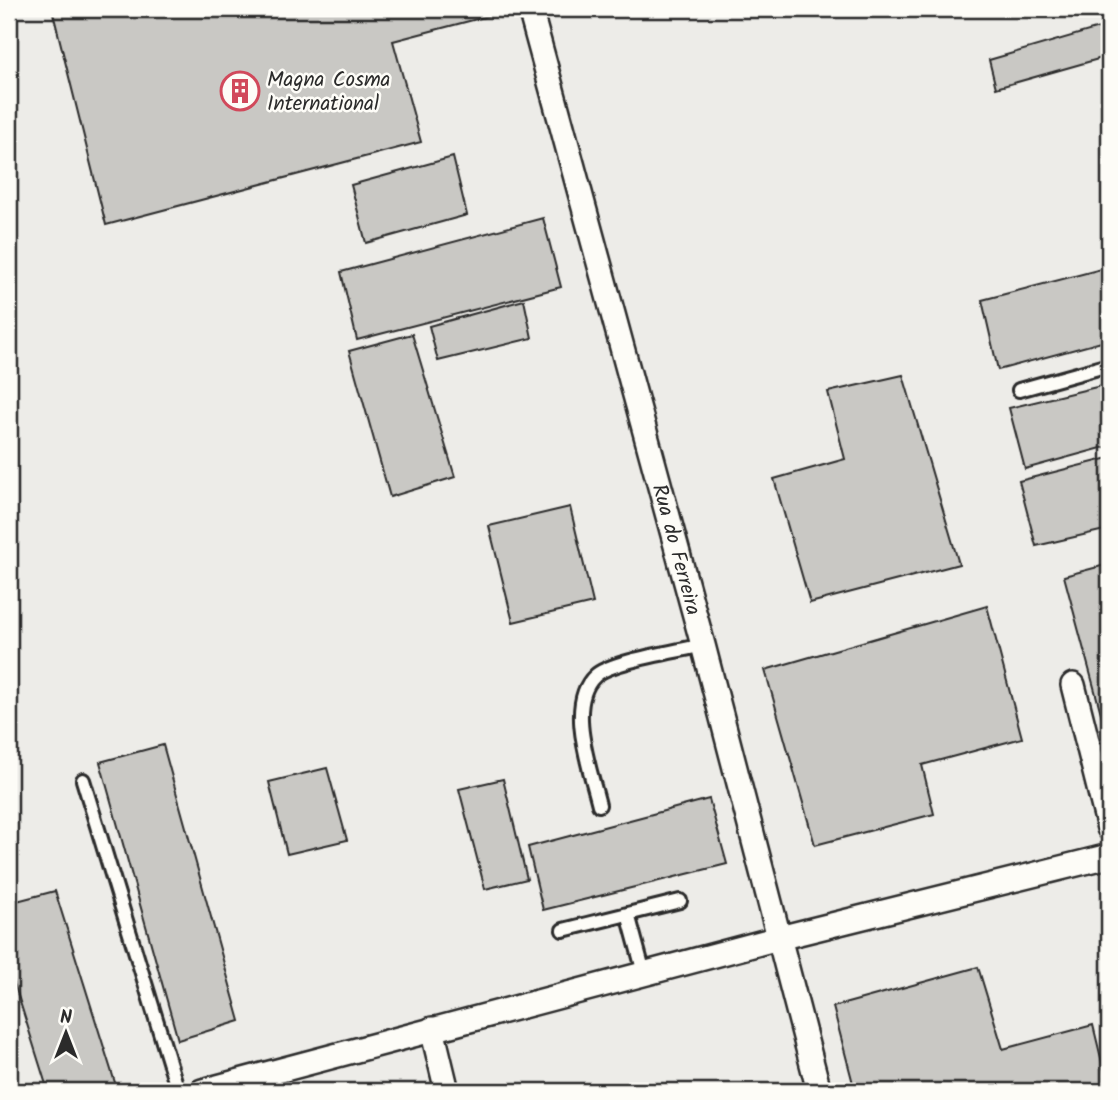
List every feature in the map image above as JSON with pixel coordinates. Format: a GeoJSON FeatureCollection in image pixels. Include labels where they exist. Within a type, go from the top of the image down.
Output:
{"type":"FeatureCollection","features":[{"type":"Feature","properties":{"kind":"street","name":"Rua do Ferreira"},"geometry":{"type":"LineString","coordinates":[[530,9],[703,645],[819,1091]]}},
{"type":"Feature","properties":{"kind":"street"},"geometry":{"type":"LineString","coordinates":[[1073,685],[1109,828]]}},
{"type":"Feature","properties":{"kind":"street"},"geometry":{"type":"LineString","coordinates":[[202,1091],[779,937],[1109,856]]}},
{"type":"Feature","properties":{"kind":"street"},"geometry":{"type":"LineString","coordinates":[[432,1029],[447,1091]]}},
{"type":"Feature","properties":{"kind":"lane"},"geometry":{"type":"LineString","coordinates":[[1019,390],[1109,365]]}},
{"type":"Feature","properties":{"kind":"lane"},"geometry":{"type":"LineString","coordinates":[[598,805],[580,728],[586,688],[595,675],[611,667],[703,645]]}},
{"type":"Feature","properties":{"kind":"lane"},"geometry":{"type":"LineString","coordinates":[[83,780],[178,1091]]}},
{"type":"Feature","properties":{"kind":"lane"},"geometry":{"type":"LineString","coordinates":[[563,930],[680,901]]}},
{"type":"Feature","properties":{"kind":"lane"},"geometry":{"type":"LineString","coordinates":[[628,914],[644,973]]}},
{"type":"Feature","properties":{"kind":"shaded area"},"geometry":{"type":"Polygon","coordinates":[[[9,9],[1109,9],[1109,1091],[9,1091],[9,9]]]}},
{"type":"Feature","properties":{"kind":"building","name":"Magna Cosma International"},"geometry":{"type":"Polygon","coordinates":[[[52,9],[490,9],[492,15],[393,41],[421,142],[106,225],[52,9]]]}},
{"type":"Feature","properties":{"kind":"building"},"geometry":{"type":"Polygon","coordinates":[[[1109,25],[1109,56],[996,88],[989,60],[1109,25]]]}},
{"type":"Feature","properties":{"kind":"building"},"geometry":{"type":"Polygon","coordinates":[[[453,157],[467,215],[366,243],[351,185],[453,157]]]}},
{"type":"Feature","properties":{"kind":"building"},"geometry":{"type":"Polygon","coordinates":[[[543,218],[561,287],[357,340],[341,272],[543,218]]]}},
{"type":"Feature","properties":{"kind":"building"},"geometry":{"type":"Polygon","coordinates":[[[1109,267],[1109,340],[998,370],[982,300],[1109,267]]]}},
{"type":"Feature","properties":{"kind":"building"},"geometry":{"type":"Polygon","coordinates":[[[524,300],[532,338],[438,361],[429,326],[524,300]]]}},
{"type":"Feature","properties":{"kind":"building"},"geometry":{"type":"Polygon","coordinates":[[[412,334],[455,477],[390,497],[349,351],[412,334]]]}},
{"type":"Feature","properties":{"kind":"building"},"geometry":{"type":"Polygon","coordinates":[[[903,375],[959,564],[810,603],[774,479],[845,459],[828,392],[903,375]]]}},
{"type":"Feature","properties":{"kind":"building"},"geometry":{"type":"Polygon","coordinates":[[[1109,384],[1109,446],[1025,469],[1009,408],[1109,384]]]}},
{"type":"Feature","properties":{"kind":"building"},"geometry":{"type":"Polygon","coordinates":[[[1109,458],[1109,529],[1036,546],[1019,481],[1109,458]]]}},
{"type":"Feature","properties":{"kind":"building"},"geometry":{"type":"Polygon","coordinates":[[[570,507],[593,603],[513,622],[489,526],[570,507]]]}},
{"type":"Feature","properties":{"kind":"building"},"geometry":{"type":"Polygon","coordinates":[[[1109,564],[1109,743],[1064,576],[1109,564]]]}},
{"type":"Feature","properties":{"kind":"building"},"geometry":{"type":"Polygon","coordinates":[[[987,606],[1022,738],[922,765],[934,814],[815,845],[765,670],[987,606]]]}},
{"type":"Feature","properties":{"kind":"building"},"geometry":{"type":"Polygon","coordinates":[[[163,745],[240,1021],[178,1040],[100,762],[163,745]]]}},
{"type":"Feature","properties":{"kind":"building"},"geometry":{"type":"Polygon","coordinates":[[[327,768],[347,840],[287,854],[269,782],[327,768]]]}},
{"type":"Feature","properties":{"kind":"building"},"geometry":{"type":"Polygon","coordinates":[[[503,779],[527,879],[485,889],[459,789],[503,779]]]}},
{"type":"Feature","properties":{"kind":"building"},"geometry":{"type":"Polygon","coordinates":[[[709,799],[727,864],[543,910],[528,847],[709,799]]]}},
{"type":"Feature","properties":{"kind":"building"},"geometry":{"type":"Polygon","coordinates":[[[55,891],[117,1089],[48,1091],[9,967],[9,903],[55,891]]]}},
{"type":"Feature","properties":{"kind":"building"},"geometry":{"type":"Polygon","coordinates":[[[978,967],[1003,1049],[1093,1025],[1109,1091],[855,1091],[833,1007],[978,967]]]}},
{"type":"Feature","properties":{"kind":"place","name":"Magna Cosma International"},"geometry":{"type":"Point","coordinates":[240,91]}}]}
